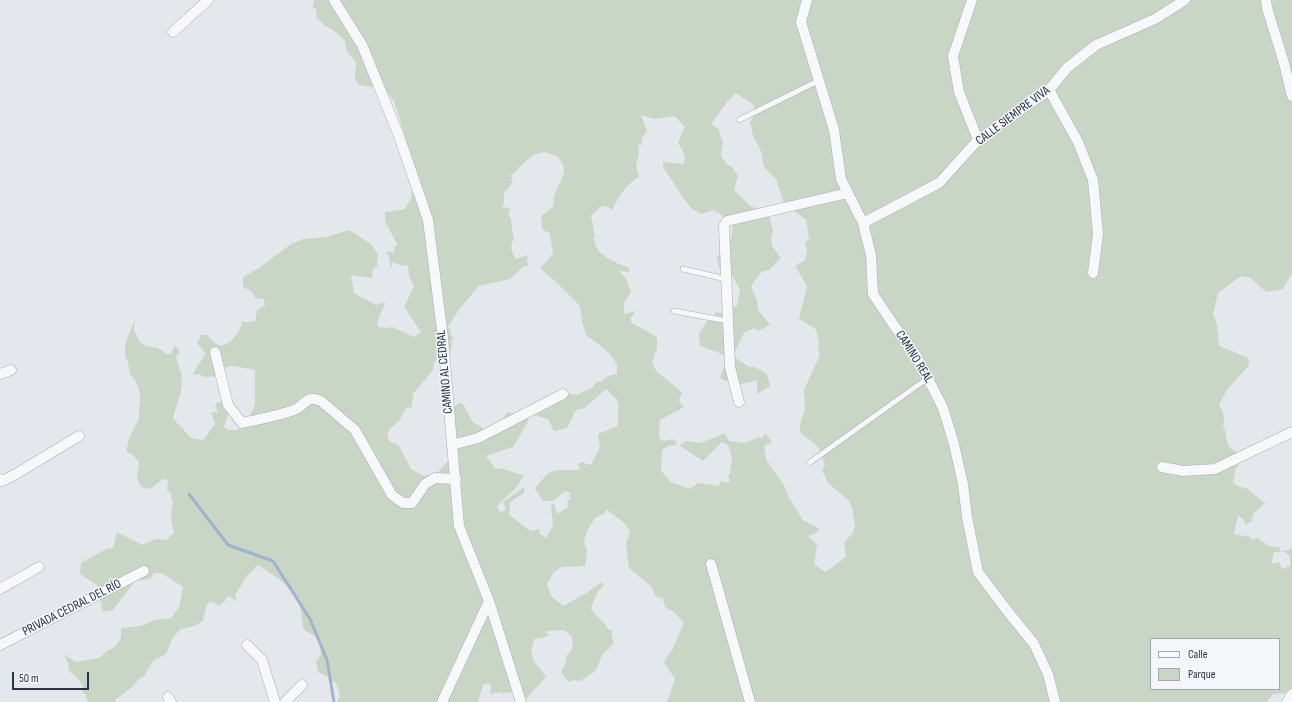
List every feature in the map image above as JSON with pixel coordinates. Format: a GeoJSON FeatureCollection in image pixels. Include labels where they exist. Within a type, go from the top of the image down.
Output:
{"type":"FeatureCollection","features":[{"type":"Feature","properties":{"kind":"street"},"geometry":{"type":"LineString","coordinates":[[173,32],[208,0]]}},
{"type":"Feature","properties":{"kind":"street","name":"CAMINO AL CEDRAL"},"geometry":{"type":"LineString","coordinates":[[334,0],[362,45],[399,136],[428,220],[442,338],[456,479],[459,526],[490,602],[521,702]]}},
{"type":"Feature","properties":{"kind":"street","name":"CAMINO REAL"},"geometry":{"type":"LineString","coordinates":[[806,0],[801,22],[820,80],[834,130],[841,179],[863,223],[871,255],[873,294],[917,358],[943,408],[954,444],[963,484],[967,517],[978,572],[1034,644],[1048,674],[1055,702]]}},
{"type":"Feature","properties":{"kind":"street"},"geometry":{"type":"LineString","coordinates":[[972,0],[953,56],[959,92],[978,140]]}},
{"type":"Feature","properties":{"kind":"street","name":"CALLE SIEMPRE VIVA"},"geometry":{"type":"LineString","coordinates":[[863,223],[939,183],[978,140],[1049,90],[1067,68],[1096,45],[1155,19],[1185,0]]}},
{"type":"Feature","properties":{"kind":"street"},"geometry":{"type":"LineString","coordinates":[[1266,0],[1267,8],[1288,60],[1292,96]]}},
{"type":"Feature","properties":{"kind":"street"},"geometry":{"type":"LineString","coordinates":[[1049,90],[1078,142],[1093,180],[1098,234],[1093,274]]}},
{"type":"Feature","properties":{"kind":"street"},"geometry":{"type":"LineString","coordinates":[[739,402],[730,367],[724,226],[727,221],[848,193]]}},
{"type":"Feature","properties":{"kind":"street"},"geometry":{"type":"LineString","coordinates":[[215,352],[228,405],[242,422],[296,410],[308,399],[314,398],[321,401],[355,430],[392,495],[403,503],[412,503],[425,484],[435,478],[456,479]]}},
{"type":"Feature","properties":{"kind":"street"},"geometry":{"type":"LineString","coordinates":[[0,374],[11,370]]}},
{"type":"Feature","properties":{"kind":"street"},"geometry":{"type":"LineString","coordinates":[[452,446],[478,438],[563,394]]}},
{"type":"Feature","properties":{"kind":"street"},"geometry":{"type":"LineString","coordinates":[[1162,467],[1183,471],[1215,469],[1292,432]]}},
{"type":"Feature","properties":{"kind":"street"},"geometry":{"type":"LineString","coordinates":[[0,479],[2,481],[16,474],[78,436]]}},
{"type":"Feature","properties":{"kind":"street"},"geometry":{"type":"LineString","coordinates":[[711,564],[750,702]]}},
{"type":"Feature","properties":{"kind":"street"},"geometry":{"type":"LineString","coordinates":[[0,589],[39,567]]}},
{"type":"Feature","properties":{"kind":"street","name":"PRIVADA CEDRAL DEL RÍO"},"geometry":{"type":"LineString","coordinates":[[0,645],[144,571]]}},
{"type":"Feature","properties":{"kind":"street"},"geometry":{"type":"LineString","coordinates":[[442,702],[490,602]]}},
{"type":"Feature","properties":{"kind":"street"},"geometry":{"type":"LineString","coordinates":[[247,645],[262,660],[275,702]]}},
{"type":"Feature","properties":{"kind":"street"},"geometry":{"type":"LineString","coordinates":[[285,702],[302,685]]}},
{"type":"Feature","properties":{"kind":"street"},"geometry":{"type":"LineString","coordinates":[[1287,702],[1292,694]]}},
{"type":"Feature","properties":{"kind":"lane"},"geometry":{"type":"LineString","coordinates":[[739,120],[820,80]]}},
{"type":"Feature","properties":{"kind":"lane"},"geometry":{"type":"LineString","coordinates":[[683,269],[726,279]]}},
{"type":"Feature","properties":{"kind":"lane"},"geometry":{"type":"LineString","coordinates":[[674,311],[728,321]]}},
{"type":"Feature","properties":{"kind":"lane"},"geometry":{"type":"LineString","coordinates":[[809,463],[928,378]]}},
{"type":"Feature","properties":{"kind":"green space"},"geometry":{"type":"Polygon","coordinates":[[[314,0],[1292,0],[1292,273],[1283,289],[1267,292],[1251,278],[1241,276],[1218,293],[1213,314],[1217,324],[1219,346],[1248,358],[1249,365],[1227,390],[1219,405],[1224,416],[1223,428],[1226,432],[1229,447],[1242,455],[1238,461],[1239,464],[1236,468],[1233,483],[1246,488],[1265,503],[1253,514],[1252,521],[1246,525],[1243,519],[1238,516],[1234,534],[1251,537],[1251,540],[1258,538],[1268,546],[1279,547],[1281,552],[1274,552],[1271,564],[1280,562],[1281,569],[1290,566],[1290,556],[1283,551],[1289,550],[1292,547],[1292,691],[1289,693],[1273,694],[1267,702],[667,702],[675,679],[664,662],[673,648],[684,623],[674,612],[665,607],[663,598],[656,597],[651,586],[629,568],[626,544],[630,531],[623,522],[606,509],[605,513],[595,518],[587,531],[584,542],[587,550],[585,566],[561,567],[554,572],[547,584],[551,596],[563,606],[588,592],[601,582],[604,585],[597,593],[591,608],[608,629],[612,631],[614,643],[602,655],[596,670],[580,681],[573,680],[568,682],[561,672],[566,662],[566,657],[573,648],[572,637],[564,630],[549,631],[546,632],[549,636],[534,639],[531,652],[534,661],[546,677],[527,698],[512,693],[503,694],[501,692],[490,694],[490,683],[483,685],[478,702],[337,702],[339,692],[334,681],[331,682],[330,678],[318,672],[316,662],[321,654],[319,639],[303,629],[301,610],[294,594],[271,573],[258,565],[247,576],[235,595],[237,601],[229,596],[219,606],[210,601],[206,607],[203,621],[194,626],[181,629],[173,637],[166,654],[153,661],[144,676],[115,700],[116,702],[88,702],[85,694],[82,692],[83,685],[68,670],[69,665],[64,655],[76,662],[99,658],[116,646],[121,638],[121,628],[141,626],[154,620],[171,618],[179,607],[183,587],[162,573],[154,573],[150,579],[135,581],[113,610],[103,612],[97,585],[80,574],[81,563],[106,549],[113,548],[117,532],[142,545],[156,539],[166,540],[174,533],[171,517],[173,502],[171,498],[172,495],[167,490],[168,480],[163,479],[150,489],[141,487],[137,478],[139,462],[132,454],[126,452],[129,439],[139,418],[140,393],[135,380],[130,374],[128,362],[125,357],[125,344],[135,320],[134,331],[140,342],[146,346],[158,348],[167,354],[171,354],[175,345],[180,352],[176,357],[182,376],[181,391],[173,418],[191,438],[203,440],[215,424],[211,412],[218,413],[215,404],[224,400],[229,412],[224,427],[228,430],[237,430],[240,428],[239,424],[248,421],[255,405],[255,370],[234,366],[225,367],[220,376],[205,377],[199,374],[193,375],[206,354],[197,343],[201,335],[207,335],[216,344],[225,344],[233,339],[242,322],[255,321],[257,310],[265,306],[264,299],[255,298],[252,292],[243,287],[243,277],[259,268],[291,244],[303,239],[326,237],[349,230],[371,244],[378,254],[377,267],[373,268],[372,278],[351,275],[354,293],[376,305],[385,302],[377,324],[379,327],[392,327],[414,337],[421,332],[404,307],[414,286],[409,276],[408,265],[402,266],[393,262],[391,268],[386,251],[394,253],[394,248],[397,244],[385,221],[385,212],[405,209],[411,199],[413,180],[405,138],[398,113],[394,101],[385,89],[359,85],[355,79],[356,62],[347,52],[345,41],[316,17],[317,10],[313,7],[314,0]],[[736,93],[727,102],[711,124],[719,129],[723,141],[721,156],[727,164],[732,167],[738,176],[734,190],[750,206],[768,212],[773,230],[771,239],[772,246],[781,258],[769,270],[761,272],[751,286],[757,300],[758,310],[770,325],[758,331],[754,328],[744,333],[733,356],[749,367],[755,367],[767,374],[770,386],[757,394],[757,380],[738,384],[720,378],[726,361],[722,354],[700,346],[699,333],[708,321],[713,318],[716,312],[723,314],[729,309],[737,306],[740,290],[729,269],[719,268],[717,257],[729,247],[733,227],[722,215],[713,210],[701,214],[692,209],[663,167],[663,162],[684,164],[685,156],[678,142],[685,127],[675,116],[655,119],[641,115],[647,131],[642,138],[642,144],[638,145],[639,153],[636,166],[639,177],[630,183],[623,191],[612,210],[608,207],[601,206],[591,216],[595,237],[593,239],[597,248],[602,254],[629,268],[629,272],[619,271],[626,279],[631,292],[624,303],[624,314],[636,311],[630,319],[632,323],[657,337],[657,349],[652,362],[656,371],[682,392],[679,401],[684,407],[660,420],[659,437],[662,441],[674,439],[677,445],[668,446],[662,450],[661,471],[671,482],[690,489],[698,483],[719,486],[720,481],[727,483],[730,481],[728,475],[730,473],[732,458],[728,445],[722,442],[703,461],[679,445],[683,444],[685,441],[701,443],[725,433],[729,441],[745,443],[759,437],[762,439],[765,433],[772,442],[764,446],[766,460],[784,485],[789,498],[803,520],[820,529],[814,534],[808,536],[817,545],[814,564],[825,572],[846,557],[844,542],[853,533],[855,525],[852,507],[849,501],[828,483],[822,469],[825,465],[819,448],[800,432],[800,425],[805,409],[804,390],[820,355],[818,350],[819,343],[816,329],[799,319],[807,286],[795,266],[805,260],[807,250],[805,244],[809,238],[806,220],[794,211],[786,210],[776,179],[764,167],[761,151],[753,136],[750,122],[753,118],[754,105],[736,93]],[[545,152],[531,157],[511,176],[513,180],[509,188],[504,192],[504,203],[501,207],[511,209],[508,213],[512,221],[511,223],[514,239],[511,247],[513,254],[516,259],[528,255],[528,266],[524,266],[510,279],[479,286],[460,308],[448,327],[454,340],[451,340],[452,345],[449,356],[441,351],[434,363],[433,370],[413,394],[412,407],[406,408],[399,421],[387,434],[389,441],[399,446],[411,469],[424,476],[438,472],[452,457],[451,406],[456,406],[457,404],[462,403],[473,422],[486,430],[499,426],[507,412],[527,416],[528,422],[513,447],[486,456],[495,468],[504,469],[524,476],[515,489],[497,506],[500,512],[506,510],[503,502],[524,487],[524,493],[510,503],[509,515],[531,531],[539,529],[540,534],[546,538],[553,526],[551,506],[554,503],[557,514],[568,507],[567,502],[571,498],[568,496],[571,493],[565,491],[553,501],[543,501],[535,489],[543,478],[552,472],[581,469],[577,465],[581,462],[591,465],[600,447],[598,434],[618,426],[618,401],[606,389],[585,408],[576,410],[567,428],[554,431],[548,419],[531,414],[561,393],[577,395],[593,387],[596,382],[602,381],[608,376],[617,374],[617,364],[607,351],[586,335],[582,322],[580,306],[540,268],[553,254],[550,234],[542,229],[541,216],[554,206],[553,201],[555,192],[562,179],[564,169],[563,164],[558,157],[545,152]]]}},
{"type":"Feature","properties":{"kind":"waterway"},"geometry":{"type":"LineString","coordinates":[[189,494],[228,545],[273,561],[310,619],[327,660],[334,702]]}}]}
